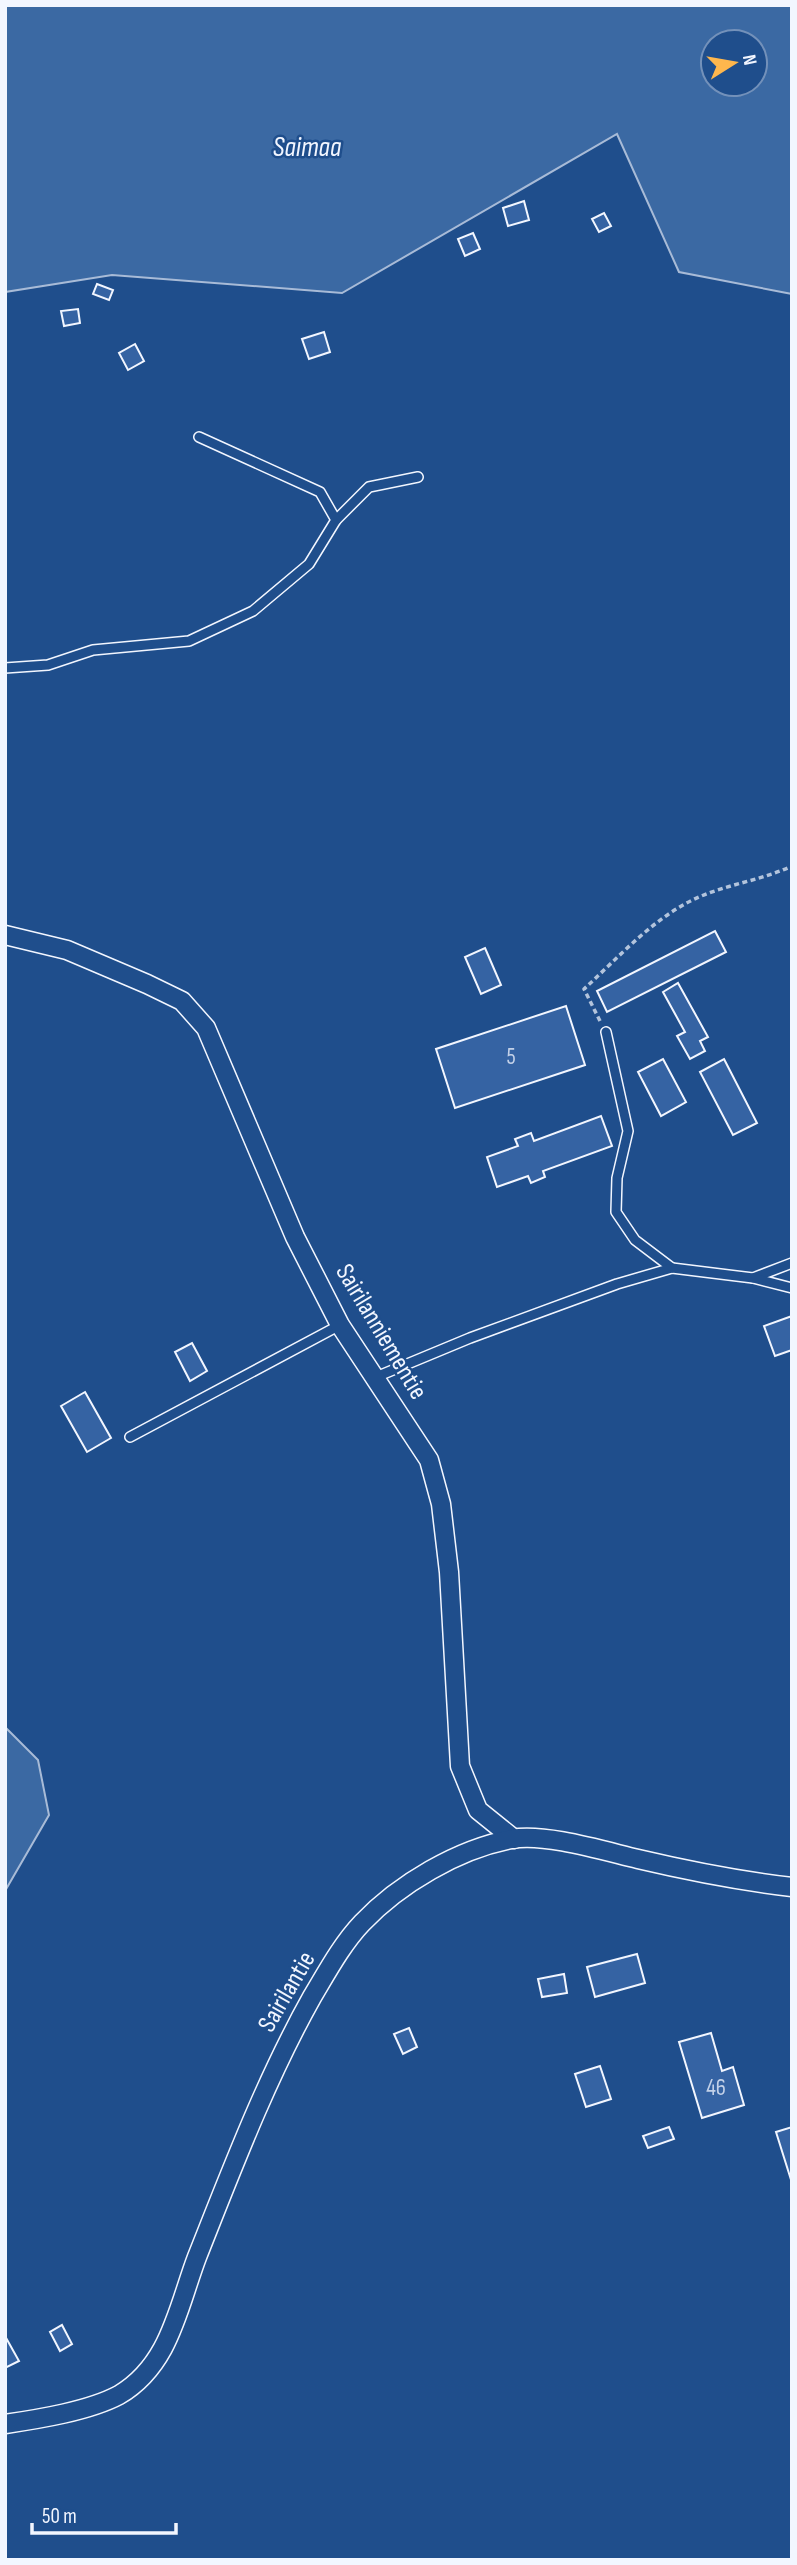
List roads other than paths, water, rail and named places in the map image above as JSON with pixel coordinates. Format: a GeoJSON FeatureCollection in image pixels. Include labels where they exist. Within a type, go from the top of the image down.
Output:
{"type":"FeatureCollection","features":[{"type":"Feature","properties":{"kind":"street","name":"Sairilanniementie"},"geometry":{"type":"LineString","coordinates":[[5,935],[68,950],[147,984],[182,1001],[206,1028],[295,1237],[340,1325],[429,1460],[441,1504],[449,1572],[460,1766],[478,1810],[514,1839]]}},
{"type":"Feature","properties":{"kind":"street","name":"Sairilantie"},"geometry":{"type":"LineString","coordinates":[[5,2424],[72,2410],[118,2395],[158,2358],[174,2329],[197,2259],[284,2047],[325,1975],[361,1924],[387,1900],[429,1872],[475,1850],[514,1839],[568,1843],[726,1879],[792,1887]]}},
{"type":"Feature","properties":{"kind":"lane"},"geometry":{"type":"LineString","coordinates":[[199,437],[242,458],[297,479],[320,492],[336,520]]}},
{"type":"Feature","properties":{"kind":"lane"},"geometry":{"type":"LineString","coordinates":[[5,668],[48,665],[93,650],[189,641],[253,611],[309,564],[336,520],[369,487],[418,477]]}},
{"type":"Feature","properties":{"kind":"lane"},"geometry":{"type":"LineString","coordinates":[[606,1032],[628,1130],[617,1178],[616,1212],[635,1240],[672,1268]]}},
{"type":"Feature","properties":{"kind":"lane"},"geometry":{"type":"LineString","coordinates":[[753,1278],[792,1263]]}},
{"type":"Feature","properties":{"kind":"lane"},"geometry":{"type":"LineString","coordinates":[[376,1377],[580,1297],[672,1268],[753,1278],[792,1289]]}},
{"type":"Feature","properties":{"kind":"lane"},"geometry":{"type":"LineString","coordinates":[[130,1437],[340,1325]]}},
{"type":"Feature","properties":{"kind":"water","name":"Saimaa"},"geometry":{"type":"Polygon","coordinates":[[[5,5],[792,5],[792,294],[679,272],[617,134],[342,293],[112,275],[5,292],[5,5]]]}},
{"type":"Feature","properties":{"kind":"water"},"geometry":{"type":"Polygon","coordinates":[[[5,1727],[38,1760],[49,1815],[5,1891],[5,1727]]]}}]}
